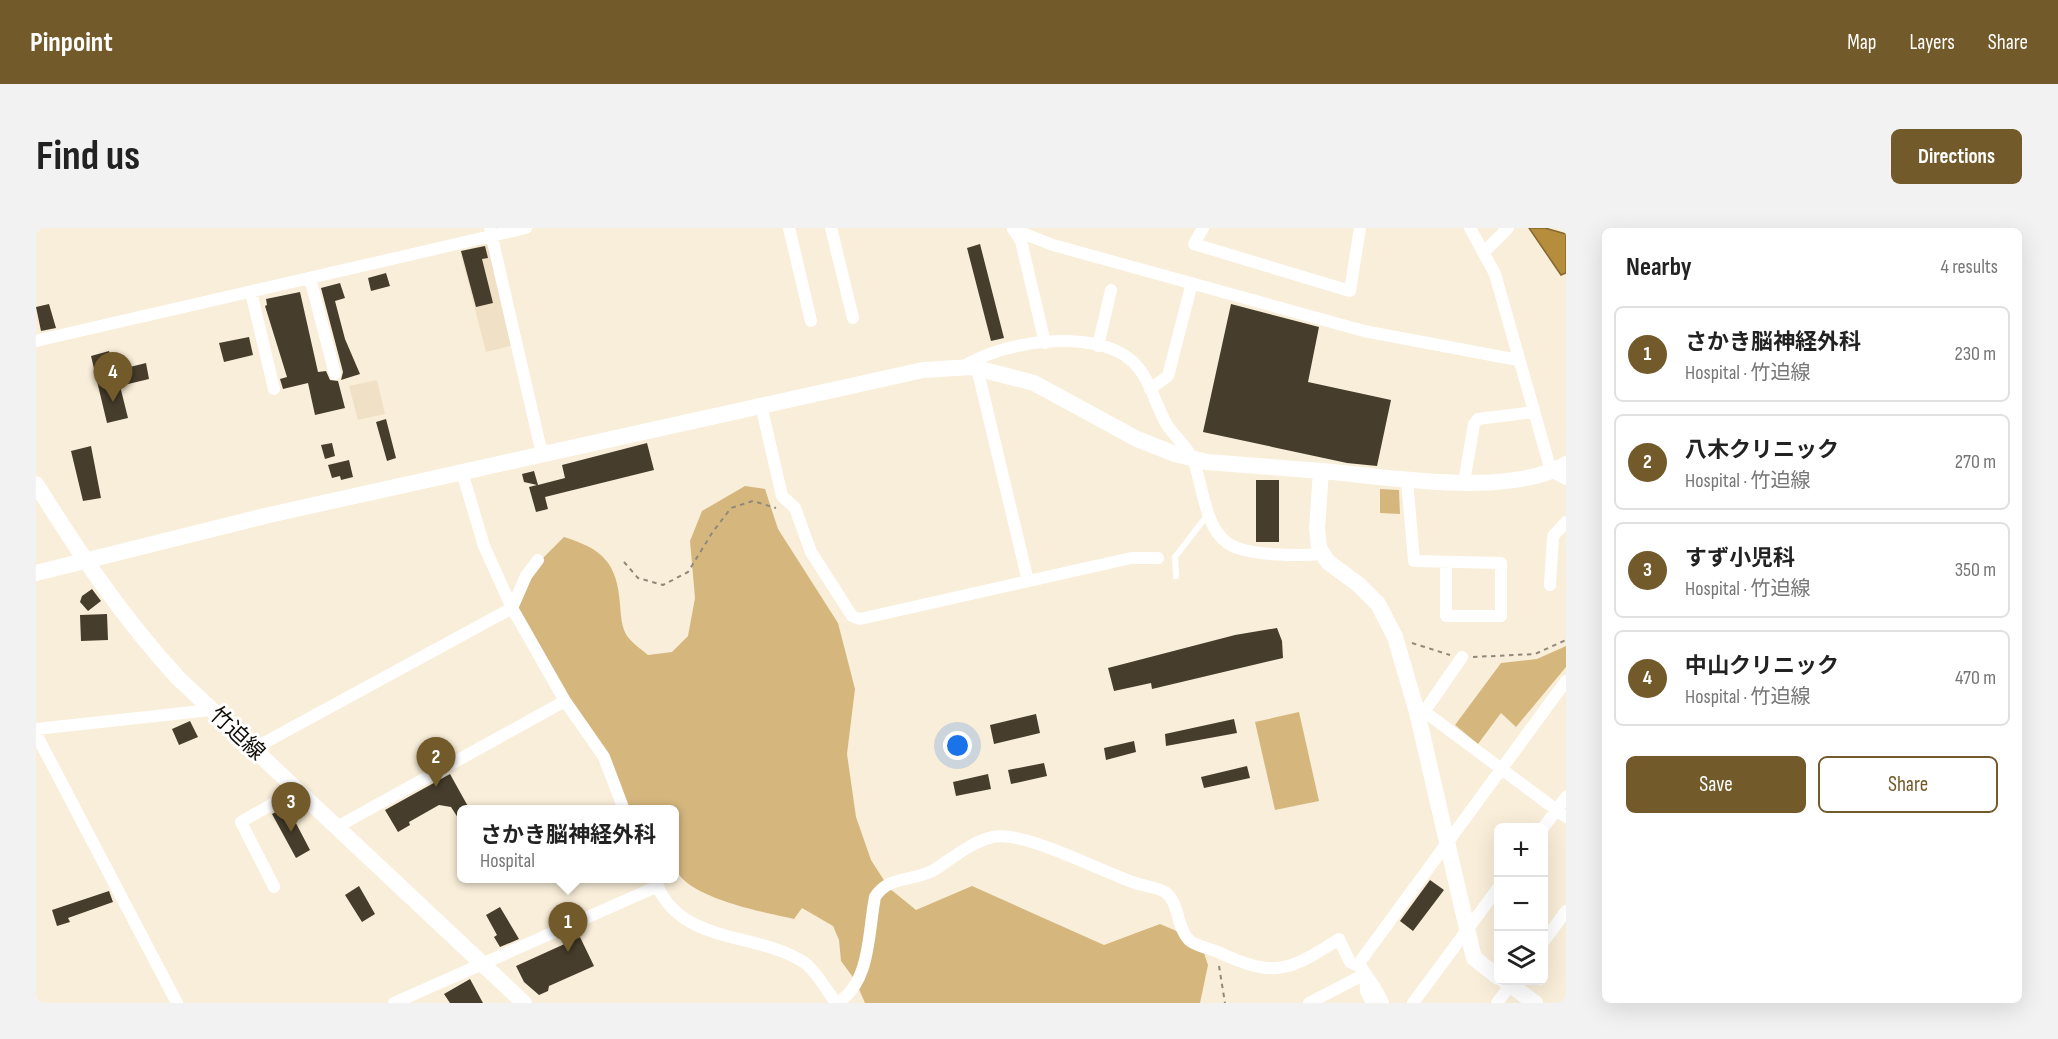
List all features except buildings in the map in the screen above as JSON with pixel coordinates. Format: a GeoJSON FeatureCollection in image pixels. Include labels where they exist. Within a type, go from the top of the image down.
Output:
{"type":"FeatureCollection","features":[{"type":"Feature","properties":{"kind":"street"},"geometry":{"type":"LineString","coordinates":[[36,341],[310,278],[490,232],[526,228]]}},
{"type":"Feature","properties":{"kind":"street"},"geometry":{"type":"LineString","coordinates":[[789,228],[812,321]]}},
{"type":"Feature","properties":{"kind":"street"},"geometry":{"type":"LineString","coordinates":[[831,228],[853,318]]}},
{"type":"Feature","properties":{"kind":"street"},"geometry":{"type":"LineString","coordinates":[[1203,228],[1194,244],[1350,291],[1360,228]]}},
{"type":"Feature","properties":{"kind":"street"},"geometry":{"type":"LineString","coordinates":[[36,573],[268,515],[898,374],[969,368],[1034,383],[1137,439],[1207,462],[1407,480],[1464,482],[1518,480],[1561,471],[1534,412],[1495,274],[1470,228]]}},
{"type":"Feature","properties":{"kind":"street"},"geometry":{"type":"LineString","coordinates":[[1484,252],[1508,228]]}},
{"type":"Feature","properties":{"kind":"street"},"geometry":{"type":"LineString","coordinates":[[1015,229],[1053,244],[1364,331],[1518,360]]}},
{"type":"Feature","properties":{"kind":"street"},"geometry":{"type":"LineString","coordinates":[[1015,229],[1045,343]]}},
{"type":"Feature","properties":{"kind":"street"},"geometry":{"type":"LineString","coordinates":[[490,232],[542,454]]}},
{"type":"Feature","properties":{"kind":"street"},"geometry":{"type":"LineString","coordinates":[[310,278],[335,374]]}},
{"type":"Feature","properties":{"kind":"street"},"geometry":{"type":"LineString","coordinates":[[1150,389],[1168,376],[1192,283]]}},
{"type":"Feature","properties":{"kind":"street"},"geometry":{"type":"LineString","coordinates":[[1098,346],[1111,290]]}},
{"type":"Feature","properties":{"kind":"street"},"geometry":{"type":"LineString","coordinates":[[251,292],[274,389]]}},
{"type":"Feature","properties":{"kind":"street"},"geometry":{"type":"LineString","coordinates":[[969,368],[991,351],[1070,341],[1098,346],[1132,361],[1150,389],[1169,428],[1193,459],[1214,530],[1228,544],[1239,549],[1297,556],[1323,554]]}},
{"type":"Feature","properties":{"kind":"street"},"geometry":{"type":"LineString","coordinates":[[969,368],[1028,581]]}},
{"type":"Feature","properties":{"kind":"street"},"geometry":{"type":"LineString","coordinates":[[760,405],[782,495],[795,508],[815,559],[852,616],[860,619],[1131,558],[1158,558]]}},
{"type":"Feature","properties":{"kind":"street"},"geometry":{"type":"LineString","coordinates":[[1464,482],[1474,424],[1478,419],[1534,412]]}},
{"type":"Feature","properties":{"kind":"street"},"geometry":{"type":"LineString","coordinates":[[1322,471],[1317,528],[1319,548],[1328,562],[1359,585],[1378,604],[1395,637],[1420,712],[1474,958],[1494,972]]}},
{"type":"Feature","properties":{"kind":"street"},"geometry":{"type":"LineString","coordinates":[[462,472],[484,546],[512,608],[565,701],[604,757],[622,805]]}},
{"type":"Feature","properties":{"kind":"street"},"geometry":{"type":"LineString","coordinates":[[1407,480],[1414,561],[1502,563],[1502,616],[1446,615],[1446,562]]}},
{"type":"Feature","properties":{"kind":"street","name":"竹迫線"},"geometry":{"type":"LineString","coordinates":[[36,484],[84,562],[160,657],[211,710],[524,1003]]}},
{"type":"Feature","properties":{"kind":"street"},"geometry":{"type":"LineString","coordinates":[[1550,585],[1553,536],[1566,522]]}},
{"type":"Feature","properties":{"kind":"street"},"geometry":{"type":"LineString","coordinates":[[253,749],[512,608],[526,576],[537,560]]}},
{"type":"Feature","properties":{"kind":"street"},"geometry":{"type":"LineString","coordinates":[[1420,712],[1462,657]]}},
{"type":"Feature","properties":{"kind":"street"},"geometry":{"type":"LineString","coordinates":[[1372,1003],[1366,991],[1363,971],[1359,963],[1566,681]]}},
{"type":"Feature","properties":{"kind":"street"},"geometry":{"type":"LineString","coordinates":[[337,827],[565,701]]}},
{"type":"Feature","properties":{"kind":"street"},"geometry":{"type":"LineString","coordinates":[[36,729],[211,710]]}},
{"type":"Feature","properties":{"kind":"street"},"geometry":{"type":"LineString","coordinates":[[1420,712],[1561,813]]}},
{"type":"Feature","properties":{"kind":"street"},"geometry":{"type":"LineString","coordinates":[[36,734],[177,1003]]}},
{"type":"Feature","properties":{"kind":"street"},"geometry":{"type":"LineString","coordinates":[[274,888],[241,822],[297,790]]}},
{"type":"Feature","properties":{"kind":"street"},"geometry":{"type":"LineString","coordinates":[[1548,824],[1561,813],[1566,797]]}},
{"type":"Feature","properties":{"kind":"street"},"geometry":{"type":"LineString","coordinates":[[657,883],[681,914],[708,932],[765,946],[807,964],[836,1003],[853,990],[860,976],[875,897],[881,888],[892,880],[923,876],[992,837],[1017,837],[1136,884],[1164,891],[1172,900],[1180,928],[1190,942],[1264,969],[1286,968],[1339,939],[1350,962],[1372,979],[1383,1003]]}},
{"type":"Feature","properties":{"kind":"street"},"geometry":{"type":"LineString","coordinates":[[394,1003],[654,883]]}},
{"type":"Feature","properties":{"kind":"street"},"geometry":{"type":"LineString","coordinates":[[1413,1003],[1494,893]]}},
{"type":"Feature","properties":{"kind":"street"},"geometry":{"type":"LineString","coordinates":[[1548,936],[1566,911]]}},
{"type":"Feature","properties":{"kind":"street"},"geometry":{"type":"LineString","coordinates":[[1309,1003],[1363,971]]}},
{"type":"Feature","properties":{"kind":"street"},"geometry":{"type":"LineString","coordinates":[[1497,1003],[1505,985]]}},
{"type":"Feature","properties":{"kind":"street"},"geometry":{"type":"LineString","coordinates":[[1512,985],[1535,1003]]}},
{"type":"Feature","properties":{"kind":"lane"},"geometry":{"type":"LineString","coordinates":[[1176,576],[1175,557],[1209,513]]}},
{"type":"Feature","properties":{"kind":"path"},"geometry":{"type":"LineString","coordinates":[[624,562],[638,578],[663,585],[688,572],[712,533],[731,508],[753,501],[776,508],[789,503]]}},
{"type":"Feature","properties":{"kind":"path"},"geometry":{"type":"LineString","coordinates":[[1395,637],[1427,649],[1462,657],[1535,654],[1566,640]]}},
{"type":"Feature","properties":{"kind":"path"},"geometry":{"type":"LineString","coordinates":[[1217,952],[1225,1003]]}},
{"type":"Feature","properties":{"kind":"shaded area"},"geometry":{"type":"Polygon","coordinates":[[[1529,228],[1545,228],[1566,234],[1566,273],[1561,275],[1529,228]]]}},
{"type":"Feature","properties":{"kind":"shaded area"},"geometry":{"type":"Polygon","coordinates":[[[489,244],[514,345],[486,352],[460,251],[489,244]]]}},
{"type":"Feature","properties":{"kind":"shaded area"},"geometry":{"type":"Polygon","coordinates":[[[377,380],[385,414],[358,420],[349,386],[377,380]]]}},
{"type":"Feature","properties":{"kind":"shaded area"},"geometry":{"type":"Polygon","coordinates":[[[745,486],[765,489],[778,529],[838,623],[855,689],[847,754],[856,817],[871,860],[889,888],[916,910],[972,886],[1104,945],[1160,924],[1200,941],[1208,965],[1200,1003],[865,1003],[855,980],[841,961],[839,940],[833,926],[802,908],[794,919],[727,902],[692,887],[681,877],[679,873],[679,805],[626,805],[520,619],[518,603],[542,559],[564,537],[589,547],[606,560],[615,578],[622,624],[629,639],[648,655],[672,652],[688,636],[695,598],[690,541],[702,511],[745,486]]]}},
{"type":"Feature","properties":{"kind":"shaded area"},"geometry":{"type":"Polygon","coordinates":[[[1380,489],[1399,490],[1400,514],[1380,513],[1380,489]]]}},
{"type":"Feature","properties":{"kind":"shaded area"},"geometry":{"type":"Polygon","coordinates":[[[1566,646],[1566,667],[1516,727],[1501,713],[1478,744],[1455,725],[1501,663],[1537,659],[1566,646]]]}},
{"type":"Feature","properties":{"kind":"shaded area"},"geometry":{"type":"Polygon","coordinates":[[[1299,712],[1319,801],[1275,810],[1255,722],[1299,712]]]}},
{"type":"Feature","properties":{"kind":"place","name":"中山クリニック"},"geometry":{"type":"Point","coordinates":[113,402]}},
{"type":"Feature","properties":{"kind":"place","name":"八木クリニック"},"geometry":{"type":"Point","coordinates":[436,787]}},
{"type":"Feature","properties":{"kind":"place","name":"すず小児科"},"geometry":{"type":"Point","coordinates":[291,832]}},
{"type":"Feature","properties":{"kind":"place","name":"さかき脳神経外科"},"geometry":{"type":"Point","coordinates":[568,952]}}]}
